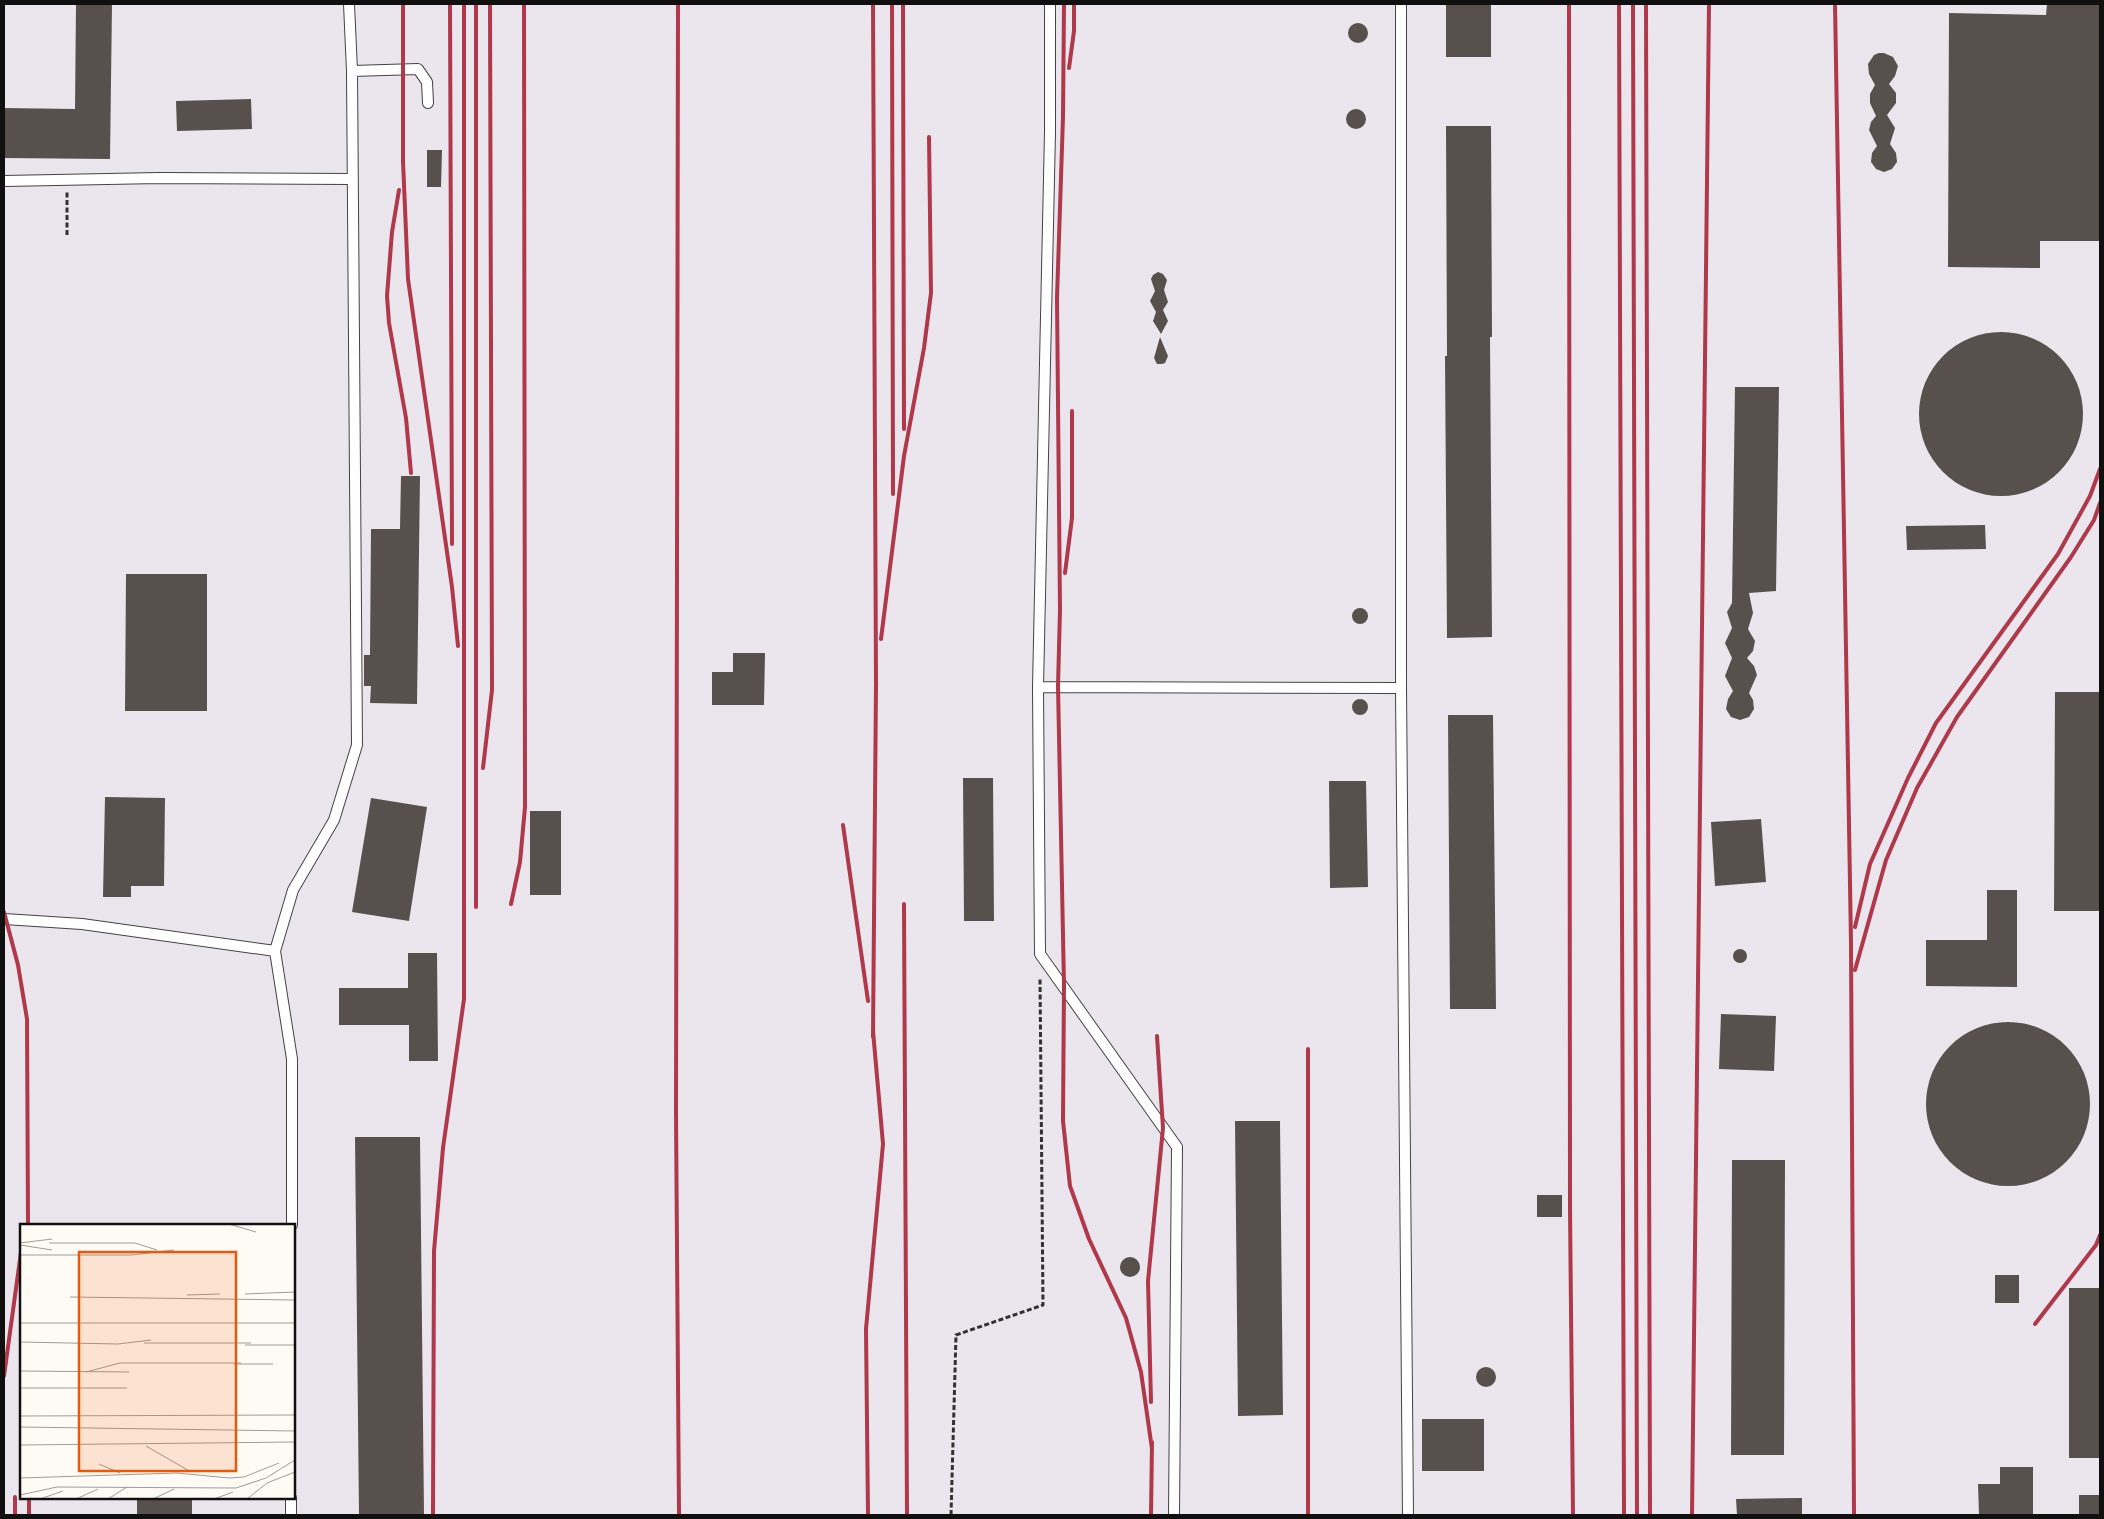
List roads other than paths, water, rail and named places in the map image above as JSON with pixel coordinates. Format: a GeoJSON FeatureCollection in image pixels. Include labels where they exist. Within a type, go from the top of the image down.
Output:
{"type":"FeatureCollection","features":[{"type":"Feature","properties":{"kind":"lane"},"geometry":{"type":"LineString","coordinates":[[292,1224],[292,1059],[276,951],[294,890],[334,820],[356,745],[352,70],[349,4]]}},
{"type":"Feature","properties":{"kind":"lane"},"geometry":{"type":"LineString","coordinates":[[1050,4],[1050,142],[1038,687],[1040,954],[1177,1147],[1174,1515]]}},
{"type":"Feature","properties":{"kind":"lane"},"geometry":{"type":"LineString","coordinates":[[1401,4],[1401,688],[1408,1515]]}},
{"type":"Feature","properties":{"kind":"lane"},"geometry":{"type":"LineString","coordinates":[[352,70],[418,69],[427,82],[428,103]]}},
{"type":"Feature","properties":{"kind":"lane"},"geometry":{"type":"LineString","coordinates":[[4,181],[159,178],[352,179]]}},
{"type":"Feature","properties":{"kind":"lane"},"geometry":{"type":"LineString","coordinates":[[1038,687],[1401,688]]}},
{"type":"Feature","properties":{"kind":"lane"},"geometry":{"type":"LineString","coordinates":[[4,919],[82,924],[276,951]]}},
{"type":"Feature","properties":{"kind":"lane"},"geometry":{"type":"LineString","coordinates":[[291,1499],[291,1515]]}},
{"type":"Feature","properties":{"kind":"railway"},"geometry":{"type":"LineString","coordinates":[[403,4],[403,161],[408,279],[452,587],[458,646]]}},
{"type":"Feature","properties":{"kind":"railway"},"geometry":{"type":"LineString","coordinates":[[450,4],[452,544]]}},
{"type":"Feature","properties":{"kind":"railway"},"geometry":{"type":"LineString","coordinates":[[433,1515],[434,1251],[443,1148],[464,999],[464,4]]}},
{"type":"Feature","properties":{"kind":"railway"},"geometry":{"type":"LineString","coordinates":[[476,4],[476,907]]}},
{"type":"Feature","properties":{"kind":"railway"},"geometry":{"type":"LineString","coordinates":[[483,768],[492,690],[490,4]]}},
{"type":"Feature","properties":{"kind":"railway"},"geometry":{"type":"LineString","coordinates":[[511,904],[520,862],[525,807],[524,4]]}},
{"type":"Feature","properties":{"kind":"railway"},"geometry":{"type":"LineString","coordinates":[[678,4],[676,1113],[679,1515]]}},
{"type":"Feature","properties":{"kind":"railway"},"geometry":{"type":"LineString","coordinates":[[873,4],[876,684],[873,1037]]}},
{"type":"Feature","properties":{"kind":"railway"},"geometry":{"type":"LineString","coordinates":[[892,4],[893,494]]}},
{"type":"Feature","properties":{"kind":"railway"},"geometry":{"type":"LineString","coordinates":[[903,4],[904,429]]}},
{"type":"Feature","properties":{"kind":"railway"},"geometry":{"type":"LineString","coordinates":[[1064,4],[1063,117],[1057,298],[1060,610],[1058,686],[1064,985],[1063,1121],[1070,1186],[1089,1239],[1126,1318],[1141,1372],[1152,1449]]}},
{"type":"Feature","properties":{"kind":"railway"},"geometry":{"type":"LineString","coordinates":[[1069,68],[1074,31],[1074,4]]}},
{"type":"Feature","properties":{"kind":"railway"},"geometry":{"type":"LineString","coordinates":[[1569,4],[1570,1207],[1573,1515]]}},
{"type":"Feature","properties":{"kind":"railway"},"geometry":{"type":"LineString","coordinates":[[1619,4],[1624,1515]]}},
{"type":"Feature","properties":{"kind":"railway"},"geometry":{"type":"LineString","coordinates":[[1633,4],[1637,1515]]}},
{"type":"Feature","properties":{"kind":"railway"},"geometry":{"type":"LineString","coordinates":[[1646,4],[1650,1515]]}},
{"type":"Feature","properties":{"kind":"railway"},"geometry":{"type":"LineString","coordinates":[[1692,1515],[1709,4]]}},
{"type":"Feature","properties":{"kind":"railway"},"geometry":{"type":"LineString","coordinates":[[1835,4],[1851,942],[1854,1515]]}},
{"type":"Feature","properties":{"kind":"railway"},"geometry":{"type":"LineString","coordinates":[[881,639],[904,456],[924,348],[931,293],[929,137]]}},
{"type":"Feature","properties":{"kind":"railway"},"geometry":{"type":"LineString","coordinates":[[399,190],[392,232],[387,296],[389,323],[406,418],[411,473]]}},
{"type":"Feature","properties":{"kind":"railway"},"geometry":{"type":"LineString","coordinates":[[1065,573],[1072,518],[1072,411]]}},
{"type":"Feature","properties":{"kind":"railway"},"geometry":{"type":"LineString","coordinates":[[1855,927],[1870,864],[1908,778],[1936,723],[2058,554],[2090,496],[2100,469]]}},
{"type":"Feature","properties":{"kind":"railway"},"geometry":{"type":"LineString","coordinates":[[1855,970],[1886,860],[1917,788],[1957,717],[2071,557],[2094,520],[2100,503]]}},
{"type":"Feature","properties":{"kind":"railway"},"geometry":{"type":"LineString","coordinates":[[843,825],[868,1001]]}},
{"type":"Feature","properties":{"kind":"railway"},"geometry":{"type":"LineString","coordinates":[[904,904],[907,1515]]}},
{"type":"Feature","properties":{"kind":"railway"},"geometry":{"type":"LineString","coordinates":[[4,912],[18,965],[27,1019],[28,1224]]}},
{"type":"Feature","properties":{"kind":"railway"},"geometry":{"type":"LineString","coordinates":[[868,1515],[866,1329],[883,1144],[873,1031]]}},
{"type":"Feature","properties":{"kind":"railway"},"geometry":{"type":"LineString","coordinates":[[1151,1402],[1148,1281],[1163,1128],[1157,1036]]}},
{"type":"Feature","properties":{"kind":"railway"},"geometry":{"type":"LineString","coordinates":[[1308,1049],[1308,1515]]}},
{"type":"Feature","properties":{"kind":"railway"},"geometry":{"type":"LineString","coordinates":[[2035,1324],[2096,1245],[2100,1235]]}},
{"type":"Feature","properties":{"kind":"railway"},"geometry":{"type":"LineString","coordinates":[[4,1376],[20,1259]]}},
{"type":"Feature","properties":{"kind":"railway"},"geometry":{"type":"LineString","coordinates":[[1151,1515],[1152,1442]]}},
{"type":"Feature","properties":{"kind":"railway"},"geometry":{"type":"LineString","coordinates":[[15,1497],[15,1515]]}},
{"type":"Feature","properties":{"kind":"railway"},"geometry":{"type":"LineString","coordinates":[[29,1499],[29,1515]]}}]}
